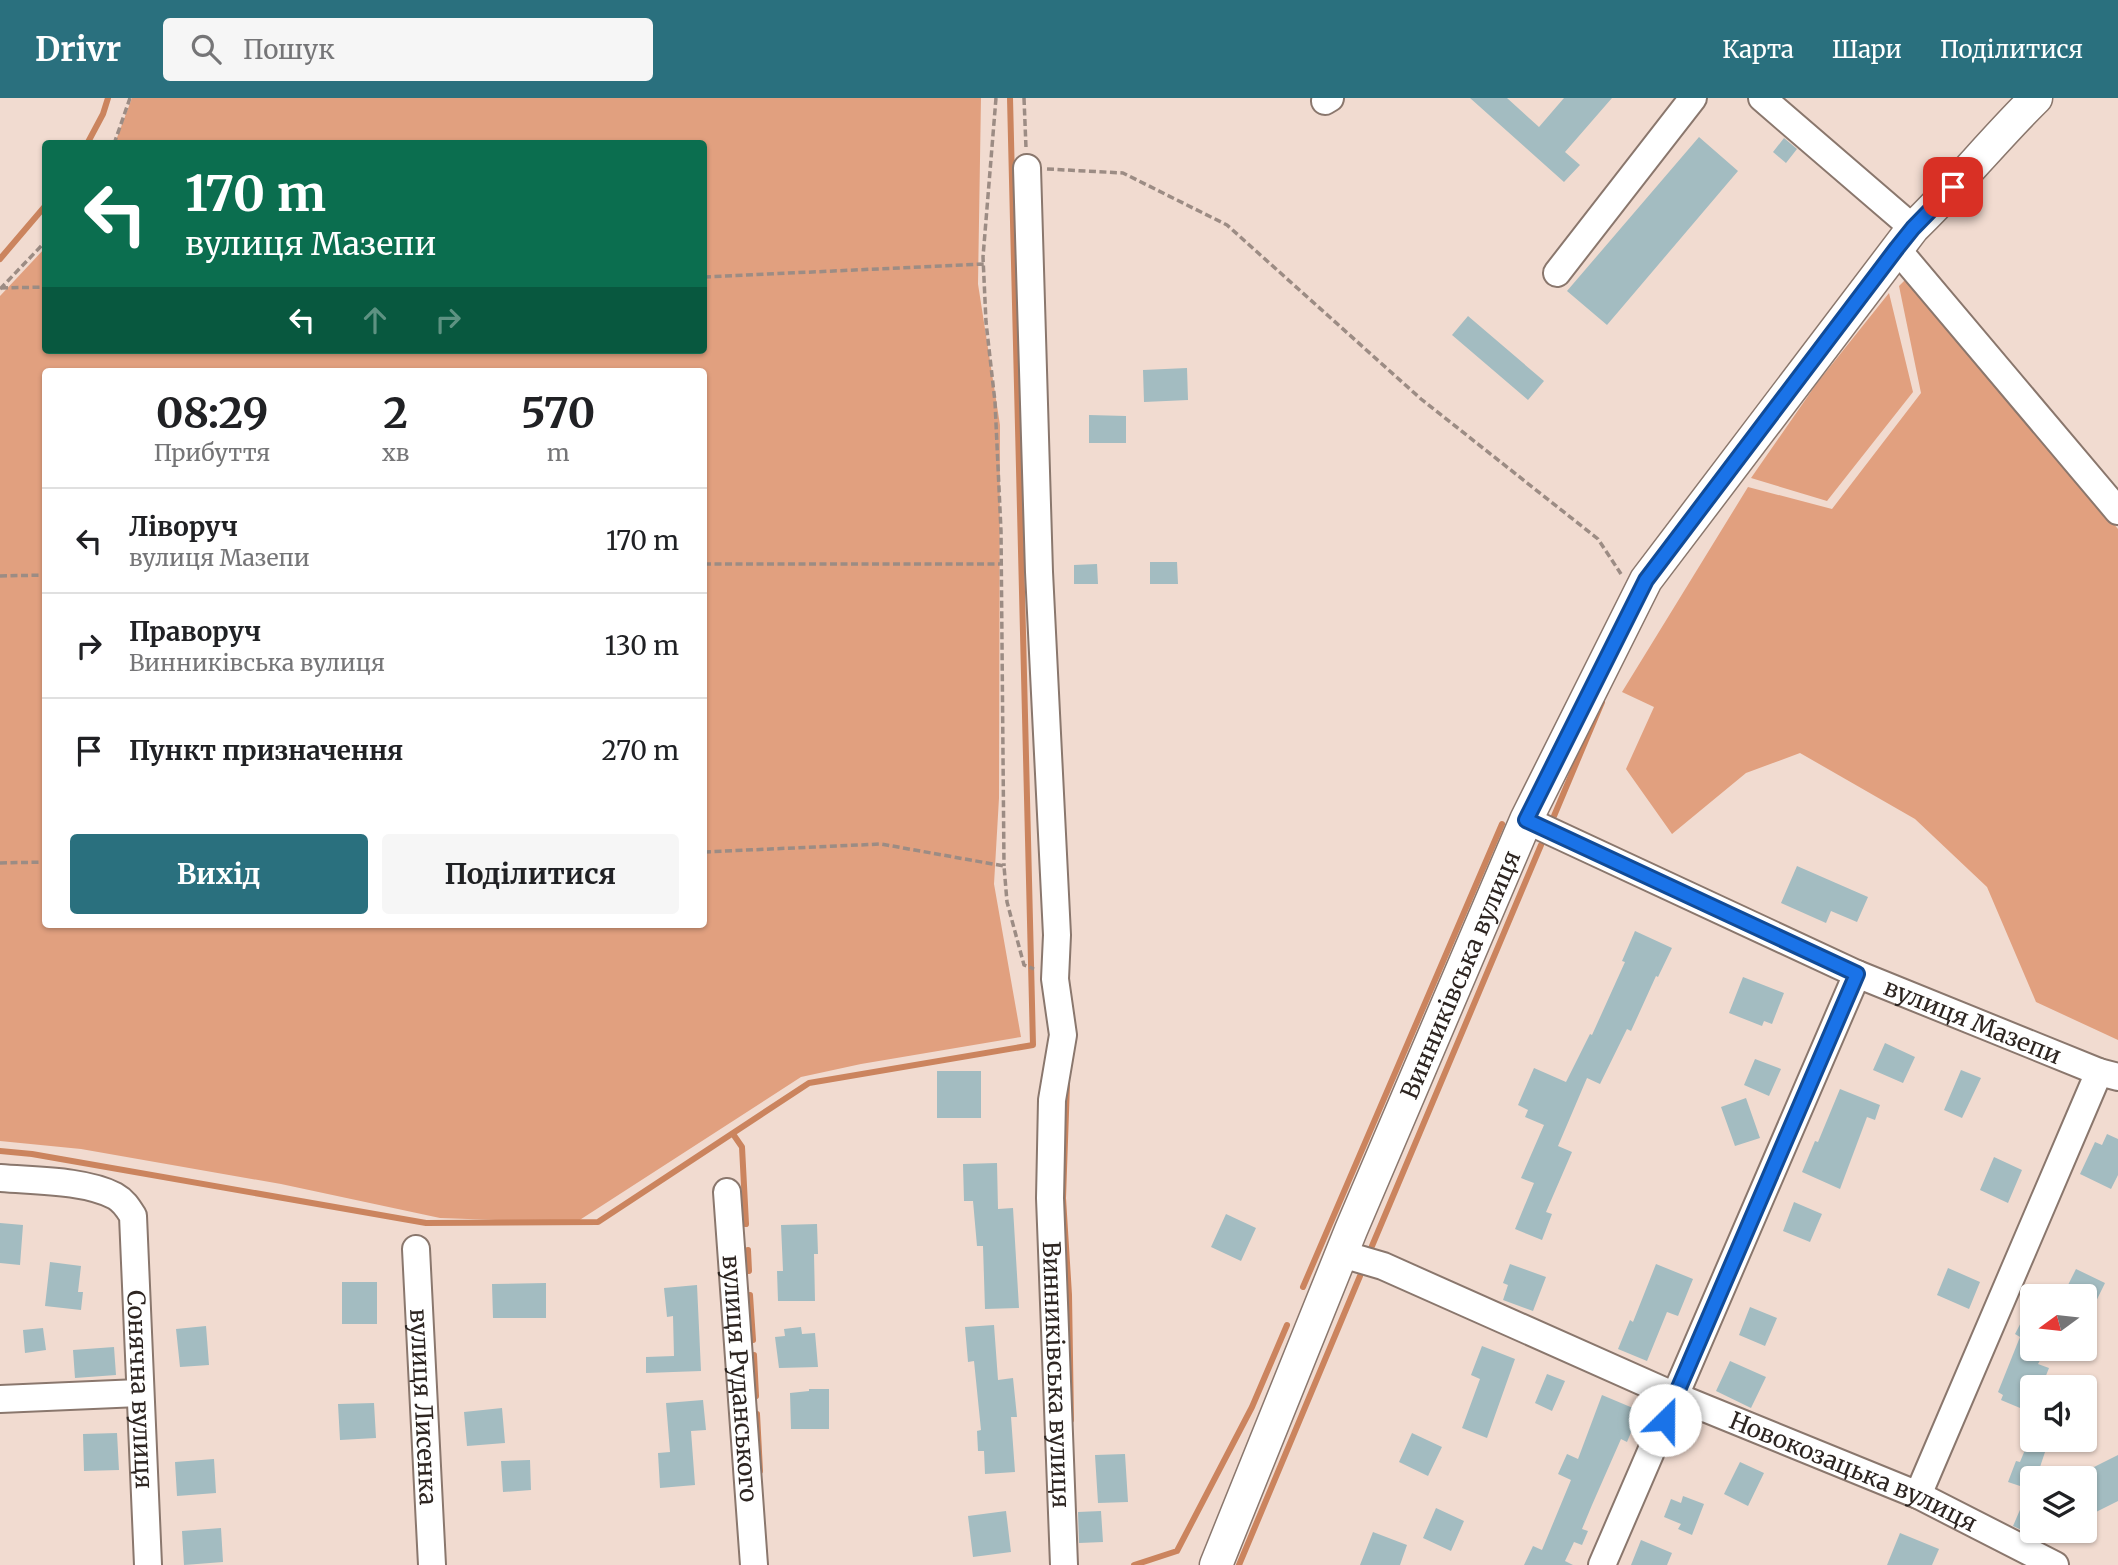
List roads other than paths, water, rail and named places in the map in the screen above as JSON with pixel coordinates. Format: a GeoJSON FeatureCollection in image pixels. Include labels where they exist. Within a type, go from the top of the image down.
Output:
{"type":"FeatureCollection","features":[{"type":"Feature","properties":{"kind":"main road","name":"Винниківська вулиця"},"geometry":{"type":"LineString","coordinates":[[1216,1565],[1342,1254],[1526,820],[1637,598],[1654,569],[1905,238],[2003,130],[2036,98]]}},
{"type":"Feature","properties":{"kind":"street"},"geometry":{"type":"LineString","coordinates":[[1557,273],[1693,98]]}},
{"type":"Feature","properties":{"kind":"street"},"geometry":{"type":"LineString","coordinates":[[1762,98],[1905,238],[2118,512]]}},
{"type":"Feature","properties":{"kind":"street","name":"Винниківська вулиця"},"geometry":{"type":"LineString","coordinates":[[1027,167],[1039,572],[1058,935],[1055,979],[1063,1035],[1052,1100],[1050,1198],[1064,1565]]}},
{"type":"Feature","properties":{"kind":"street","name":"вулиця Мазепи"},"geometry":{"type":"LineString","coordinates":[[1526,820],[1857,974],[2109,1074]]}},
{"type":"Feature","properties":{"kind":"street"},"geometry":{"type":"LineString","coordinates":[[1602,1565],[1857,974]]}},
{"type":"Feature","properties":{"kind":"street"},"geometry":{"type":"LineString","coordinates":[[1918,1495],[2109,1074]]}},
{"type":"Feature","properties":{"kind":"street","name":"Сонячна вулиця"},"geometry":{"type":"LineString","coordinates":[[0,1178],[89,1187],[115,1196],[126,1205],[133,1216],[148,1565]]}},
{"type":"Feature","properties":{"kind":"street","name":"вулиця Руданського"},"geometry":{"type":"LineString","coordinates":[[727,1192],[754,1565]]}},
{"type":"Feature","properties":{"kind":"street","name":"вулиця Лисенка"},"geometry":{"type":"LineString","coordinates":[[416,1248],[432,1565]]}},
{"type":"Feature","properties":{"kind":"street","name":"Новокозацька вулиця"},"geometry":{"type":"LineString","coordinates":[[1342,1254],[1383,1266],[1675,1396],[1918,1495],[2055,1565]]}},
{"type":"Feature","properties":{"kind":"street"},"geometry":{"type":"LineString","coordinates":[[0,1399],[139,1393]]}},
{"type":"Feature","properties":{"kind":"waterway"},"geometry":{"type":"LineString","coordinates":[[89,140],[108,98]]}},
{"type":"Feature","properties":{"kind":"waterway"},"geometry":{"type":"LineString","coordinates":[[0,1151],[32,1154],[426,1223],[598,1222],[809,1083],[1033,1045],[1010,98]]}},
{"type":"Feature","properties":{"kind":"waterway"},"geometry":{"type":"LineString","coordinates":[[0,259],[42,210]]}},
{"type":"Feature","properties":{"kind":"waterway"},"geometry":{"type":"LineString","coordinates":[[1554,816],[1602,702]]}},
{"type":"Feature","properties":{"kind":"waterway"},"geometry":{"type":"LineString","coordinates":[[1303,1287],[1502,824]]}},
{"type":"Feature","properties":{"kind":"waterway"},"geometry":{"type":"LineString","coordinates":[[1372,1246],[1541,845]]}},
{"type":"Feature","properties":{"kind":"waterway"},"geometry":{"type":"LineString","coordinates":[[1067,1084],[1063,1198],[1069,1295],[1071,1420]]}},
{"type":"Feature","properties":{"kind":"waterway"},"geometry":{"type":"LineString","coordinates":[[733,1134],[742,1147],[746,1224]]}},
{"type":"Feature","properties":{"kind":"waterway"},"geometry":{"type":"LineString","coordinates":[[748,1250],[749,1271]]}},
{"type":"Feature","properties":{"kind":"waterway"},"geometry":{"type":"LineString","coordinates":[[1239,1565],[1360,1276]]}},
{"type":"Feature","properties":{"kind":"waterway"},"geometry":{"type":"LineString","coordinates":[[750,1295],[753,1340]]}},
{"type":"Feature","properties":{"kind":"waterway"},"geometry":{"type":"LineString","coordinates":[[1134,1565],[1177,1551],[1252,1407],[1287,1325]]}},
{"type":"Feature","properties":{"kind":"waterway"},"geometry":{"type":"LineString","coordinates":[[754,1355],[756,1396]]}},
{"type":"Feature","properties":{"kind":"waterway"},"geometry":{"type":"LineString","coordinates":[[757,1414],[760,1471]]}}]}
